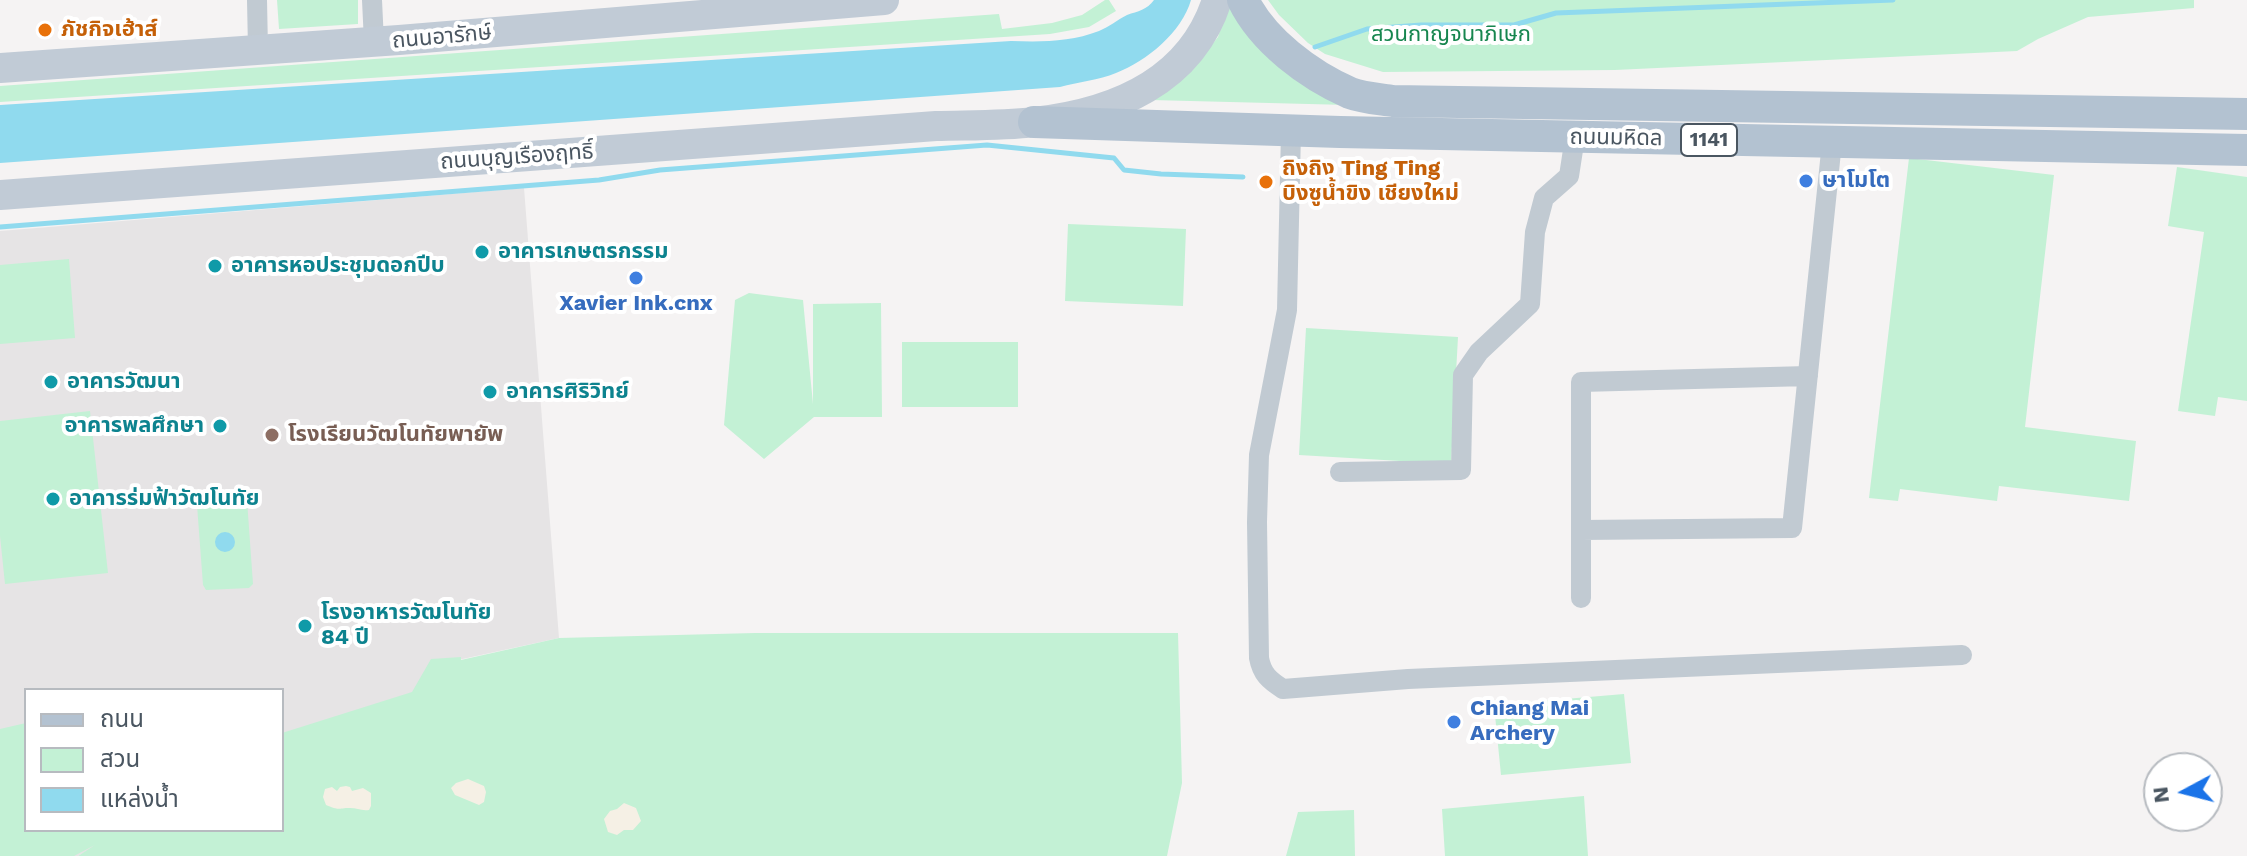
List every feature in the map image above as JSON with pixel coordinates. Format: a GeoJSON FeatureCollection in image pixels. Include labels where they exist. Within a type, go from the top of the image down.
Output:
{"type":"FeatureCollection","features":[{"type":"Feature","properties":{"kind":"main road","name":"ถนนอารักษ์"},"geometry":{"type":"LineString","coordinates":[[0,68],[374,42],[690,8],[884,0]]}},
{"type":"Feature","properties":{"kind":"main road","name":"ถนนบุญเรืองฤทธิ์"},"geometry":{"type":"LineString","coordinates":[[0,195],[921,127],[1034,122],[1103,109],[1143,90],[1185,58],[1211,19],[1217,0]]}},
{"type":"Feature","properties":{"kind":"main road","name":"ถนนมหิดล"},"geometry":{"type":"LineString","coordinates":[[1243,0],[1249,12],[1279,46],[1317,75],[1353,94],[1393,101],[2247,114]]}},
{"type":"Feature","properties":{"kind":"main road"},"geometry":{"type":"LineString","coordinates":[[2144,147],[2145,111]]}},
{"type":"Feature","properties":{"kind":"main road","name":"ถนนมหิดล"},"geometry":{"type":"LineString","coordinates":[[1034,122],[1291,131],[2247,150]]}},
{"type":"Feature","properties":{"kind":"street"},"geometry":{"type":"LineString","coordinates":[[257,0],[258,49]]}},
{"type":"Feature","properties":{"kind":"street"},"geometry":{"type":"LineString","coordinates":[[372,0],[374,42]]}},
{"type":"Feature","properties":{"kind":"street"},"geometry":{"type":"LineString","coordinates":[[1291,131],[1287,310],[1259,455],[1259,658],[1261,670],[1274,683],[1283,689],[1455,677],[1962,655]]}},
{"type":"Feature","properties":{"kind":"street"},"geometry":{"type":"LineString","coordinates":[[1340,472],[1461,470],[1463,375],[1479,352],[1530,304],[1535,232],[1544,198],[1569,176],[1575,137]]}},
{"type":"Feature","properties":{"kind":"street"},"geometry":{"type":"LineString","coordinates":[[1581,530],[1792,528],[1832,142]]}},
{"type":"Feature","properties":{"kind":"street"},"geometry":{"type":"LineString","coordinates":[[1581,598],[1581,382],[1808,376]]}},
{"type":"Feature","properties":{"kind":"shaded area","name":"โรงเรียนวัฒโนทัยพายัพ"},"geometry":{"type":"Polygon","coordinates":[[[524,188],[559,638],[458,660],[454,727],[284,747],[284,688],[24,688],[24,832],[120,832],[78,856],[0,856],[0,231],[524,188]]]}},
{"type":"Feature","properties":{"kind":"green space"},"geometry":{"type":"Polygon","coordinates":[[[277,0],[358,0],[358,24],[279,29],[277,0]]]}},
{"type":"Feature","properties":{"kind":"green space"},"geometry":{"type":"Polygon","coordinates":[[[1109,0],[1116,11],[1089,27],[1050,34],[0,102],[0,86],[999,14],[1002,29],[1052,23],[1082,15],[1109,0]]]}},
{"type":"Feature","properties":{"kind":"green space"},"geometry":{"type":"Polygon","coordinates":[[[1230,0],[1348,105],[1151,100],[1186,76],[1218,37],[1230,0]]]}},
{"type":"Feature","properties":{"kind":"green space","name":"สวนกาญจนาภิเษก"},"geometry":{"type":"Polygon","coordinates":[[[1268,0],[2194,0],[2194,8],[2088,17],[2017,51],[1615,70],[1383,72],[1325,54],[1308,43],[1268,0]]]}},
{"type":"Feature","properties":{"kind":"green space"},"geometry":{"type":"Polygon","coordinates":[[[1909,158],[2054,175],[2025,427],[2136,441],[2129,501],[1999,486],[1997,501],[1900,489],[1898,501],[1869,498],[1909,158]]]}},
{"type":"Feature","properties":{"kind":"green space"},"geometry":{"type":"Polygon","coordinates":[[[2177,167],[2247,177],[2247,401],[2218,397],[2215,416],[2178,411],[2204,232],[2168,226],[2177,167]]]}},
{"type":"Feature","properties":{"kind":"green space"},"geometry":{"type":"Polygon","coordinates":[[[1068,224],[1186,229],[1183,306],[1065,301],[1068,224]]]}},
{"type":"Feature","properties":{"kind":"green space"},"geometry":{"type":"Polygon","coordinates":[[[69,259],[75,338],[0,344],[0,265],[69,259]]]}},
{"type":"Feature","properties":{"kind":"green space"},"geometry":{"type":"Polygon","coordinates":[[[749,293],[803,300],[813,404],[813,304],[881,303],[882,417],[814,417],[764,459],[724,425],[735,300],[749,293]]]}},
{"type":"Feature","properties":{"kind":"green space"},"geometry":{"type":"Polygon","coordinates":[[[1306,328],[1458,337],[1451,464],[1299,455],[1306,328]]]}},
{"type":"Feature","properties":{"kind":"green space"},"geometry":{"type":"Polygon","coordinates":[[[902,342],[1018,342],[1018,407],[902,407],[902,342]]]}},
{"type":"Feature","properties":{"kind":"green space","name":"อาคารร่มฟ้าวัฒโนทัย"},"geometry":{"type":"Polygon","coordinates":[[[90,411],[108,573],[5,584],[0,536],[0,421],[90,411]]]}},
{"type":"Feature","properties":{"kind":"green space"},"geometry":{"type":"Polygon","coordinates":[[[247,500],[253,584],[249,588],[206,590],[203,585],[197,505],[247,500]]]}},
{"type":"Feature","properties":{"kind":"green space"},"geometry":{"type":"Polygon","coordinates":[[[755,633],[1178,633],[1182,783],[1167,856],[78,856],[95,845],[74,856],[0,856],[0,729],[24,723],[24,832],[284,832],[284,732],[412,692],[431,659],[461,657],[461,660],[559,638],[755,633]]]}},
{"type":"Feature","properties":{"kind":"green space"},"geometry":{"type":"Polygon","coordinates":[[[1624,694],[1631,763],[1501,775],[1494,705],[1624,694]]]}},
{"type":"Feature","properties":{"kind":"green space"},"geometry":{"type":"Polygon","coordinates":[[[1584,796],[1588,856],[1445,856],[1442,809],[1584,796]]]}},
{"type":"Feature","properties":{"kind":"green space"},"geometry":{"type":"Polygon","coordinates":[[[1354,810],[1355,856],[1286,856],[1298,812],[1354,810]]]}},
{"type":"Feature","properties":{"kind":"sand"},"geometry":{"type":"Polygon","coordinates":[[[468,779],[484,786],[484,802],[479,805],[455,795],[451,788],[468,779]]]}},
{"type":"Feature","properties":{"kind":"sand"},"geometry":{"type":"Polygon","coordinates":[[[346,786],[352,791],[363,788],[371,793],[369,810],[336,809],[326,805],[323,797],[325,789],[332,787],[337,791],[346,786]]]}},
{"type":"Feature","properties":{"kind":"sand"},"geometry":{"type":"Polygon","coordinates":[[[624,803],[636,808],[641,821],[633,830],[624,830],[617,835],[608,832],[604,819],[610,811],[624,803]]]}},
{"type":"Feature","properties":{"kind":"water"},"geometry":{"type":"Polygon","coordinates":[[[1154,0],[1191,0],[1180,23],[1162,44],[1128,68],[1060,87],[0,163],[0,105],[1056,40],[1099,31],[1145,8],[1154,0]]]}},
{"type":"Feature","properties":{"kind":"water"},"geometry":{"type":"Polygon","coordinates":[[[225,532],[232,535],[235,542],[232,549],[225,552],[218,549],[215,542],[218,535],[225,532]]]}},
{"type":"Feature","properties":{"kind":"waterway"},"geometry":{"type":"LineString","coordinates":[[1315,47],[1367,29],[1421,25],[1514,25],[1556,13],[1893,0]]}},
{"type":"Feature","properties":{"kind":"waterway"},"geometry":{"type":"LineString","coordinates":[[0,227],[599,180],[660,170],[987,145],[1114,158],[1124,170],[1243,177]]}},
{"type":"Feature","properties":{"kind":"place","name":"ภัชกิจเฮ้าส์"},"geometry":{"type":"Point","coordinates":[45,30]}},
{"type":"Feature","properties":{"kind":"place","name":"ษาโมโต"},"geometry":{"type":"Point","coordinates":[1806,181]}},
{"type":"Feature","properties":{"kind":"place","name":"ถิงถิง Ting Ting บิงซูน้ำขิง เชียงใหม่"},"geometry":{"type":"Point","coordinates":[1266,182]}},
{"type":"Feature","properties":{"kind":"place","name":"อาคารเกษตรกรรม"},"geometry":{"type":"Point","coordinates":[482,252]}},
{"type":"Feature","properties":{"kind":"place","name":"อาคารหอประชุมดอกปีบ"},"geometry":{"type":"Point","coordinates":[215,266]}},
{"type":"Feature","properties":{"kind":"place","name":"Xavier Ink.cnx"},"geometry":{"type":"Point","coordinates":[636,278]}},
{"type":"Feature","properties":{"kind":"place","name":"อาคารวัฒนา"},"geometry":{"type":"Point","coordinates":[51,382]}},
{"type":"Feature","properties":{"kind":"place","name":"อาคารศิริวิทย์"},"geometry":{"type":"Point","coordinates":[490,392]}},
{"type":"Feature","properties":{"kind":"place","name":"อาคารพลศึกษา"},"geometry":{"type":"Point","coordinates":[220,426]}},
{"type":"Feature","properties":{"kind":"place","name":"โรงเรียนวัฒโนทัยพายัพ"},"geometry":{"type":"Point","coordinates":[272,435]}},
{"type":"Feature","properties":{"kind":"place","name":"อาคารร่มฟ้าวัฒโนทัย"},"geometry":{"type":"Point","coordinates":[53,499]}},
{"type":"Feature","properties":{"kind":"place","name":"โรงอาหารวัฒโนทัย 84 ปี"},"geometry":{"type":"Point","coordinates":[305,626]}},
{"type":"Feature","properties":{"kind":"place","name":"Chiang Mai Archery"},"geometry":{"type":"Point","coordinates":[1454,722]}}]}
